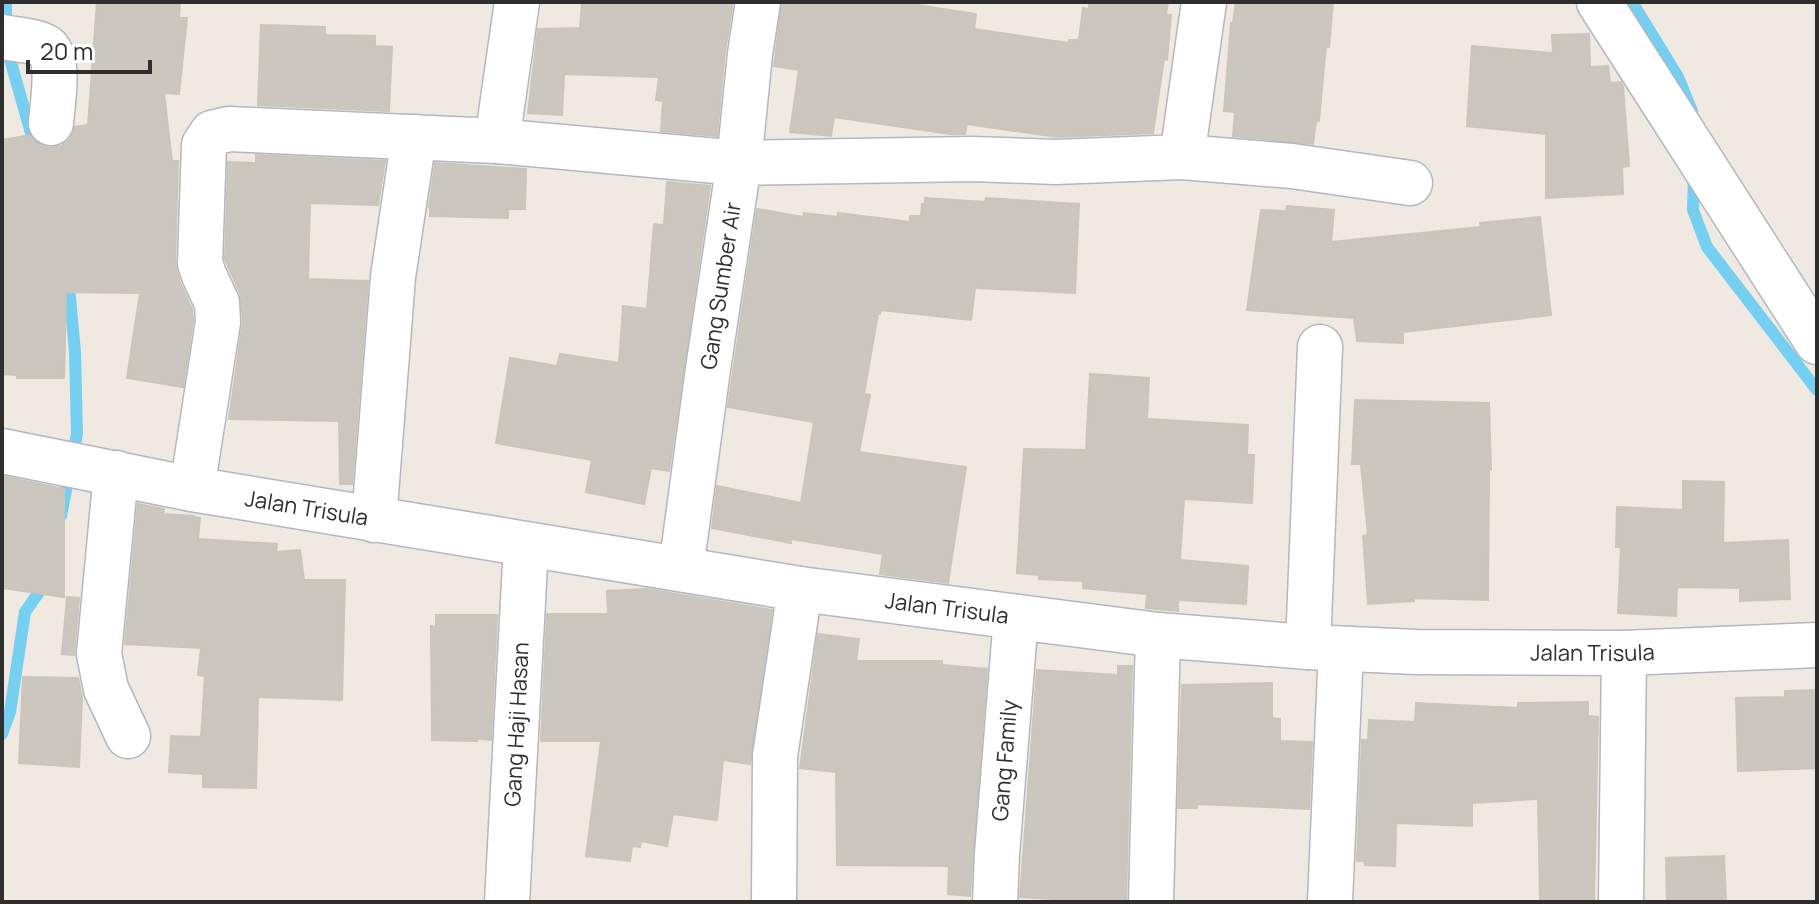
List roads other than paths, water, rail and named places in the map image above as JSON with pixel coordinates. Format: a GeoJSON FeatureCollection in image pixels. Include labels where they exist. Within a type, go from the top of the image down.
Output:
{"type":"FeatureCollection","features":[{"type":"Feature","properties":{"kind":"street"},"geometry":{"type":"LineString","coordinates":[[497,141],[517,2]]}},
{"type":"Feature","properties":{"kind":"street","name":"Gang Sumber Air"},"geometry":{"type":"LineString","coordinates":[[681,569],[739,163],[758,2]]}},
{"type":"Feature","properties":{"kind":"street"},"geometry":{"type":"LineString","coordinates":[[1182,157],[1204,2]]}},
{"type":"Feature","properties":{"kind":"street"},"geometry":{"type":"LineString","coordinates":[[1599,2],[1817,342]]}},
{"type":"Feature","properties":{"kind":"street"},"geometry":{"type":"LineString","coordinates":[[2,37],[45,46],[52,54],[55,69],[51,123]]}},
{"type":"Feature","properties":{"kind":"street"},"geometry":{"type":"LineString","coordinates":[[192,489],[218,322],[217,303],[200,263],[204,145],[212,133],[229,129],[497,141],[739,163],[973,159],[1056,162],[1182,157],[1292,166],[1410,183]]}},
{"type":"Feature","properties":{"kind":"street"},"geometry":{"type":"LineString","coordinates":[[374,520],[393,277],[414,137]]}},
{"type":"Feature","properties":{"kind":"street"},"geometry":{"type":"LineString","coordinates":[[1320,347],[1330,902]]}},
{"type":"Feature","properties":{"kind":"street","name":"Jalan Trisula"},"geometry":{"type":"LineString","coordinates":[[2,451],[192,489],[800,589],[1158,635],[1416,652],[1624,653],[1817,645]]}},
{"type":"Feature","properties":{"kind":"street"},"geometry":{"type":"LineString","coordinates":[[84,467],[99,654],[106,689],[128,736]]}},
{"type":"Feature","properties":{"kind":"street","name":"Gang Haji Hasan"},"geometry":{"type":"LineString","coordinates":[[507,902],[526,545]]}},
{"type":"Feature","properties":{"kind":"street"},"geometry":{"type":"LineString","coordinates":[[774,902],[775,756],[800,589]]}},
{"type":"Feature","properties":{"kind":"street","name":"Gang Family"},"geometry":{"type":"LineString","coordinates":[[995,902],[1016,617]]}},
{"type":"Feature","properties":{"kind":"street"},"geometry":{"type":"LineString","coordinates":[[1151,902],[1158,635]]}},
{"type":"Feature","properties":{"kind":"street"},"geometry":{"type":"LineString","coordinates":[[1621,902],[1624,653]]}},
{"type":"Feature","properties":{"kind":"waterway"},"geometry":{"type":"LineString","coordinates":[[6,2],[6,45],[37,154]]}},
{"type":"Feature","properties":{"kind":"waterway"},"geometry":{"type":"LineString","coordinates":[[1632,2],[1678,77],[1692,111]]}},
{"type":"Feature","properties":{"kind":"waterway"},"geometry":{"type":"LineString","coordinates":[[1694,173],[1693,210],[1707,247],[1817,390]]}},
{"type":"Feature","properties":{"kind":"waterway"},"geometry":{"type":"LineString","coordinates":[[61,516],[77,434],[75,352],[68,276]]}},
{"type":"Feature","properties":{"kind":"waterway"},"geometry":{"type":"LineString","coordinates":[[2,734],[10,712],[25,612],[45,580]]}}]}
